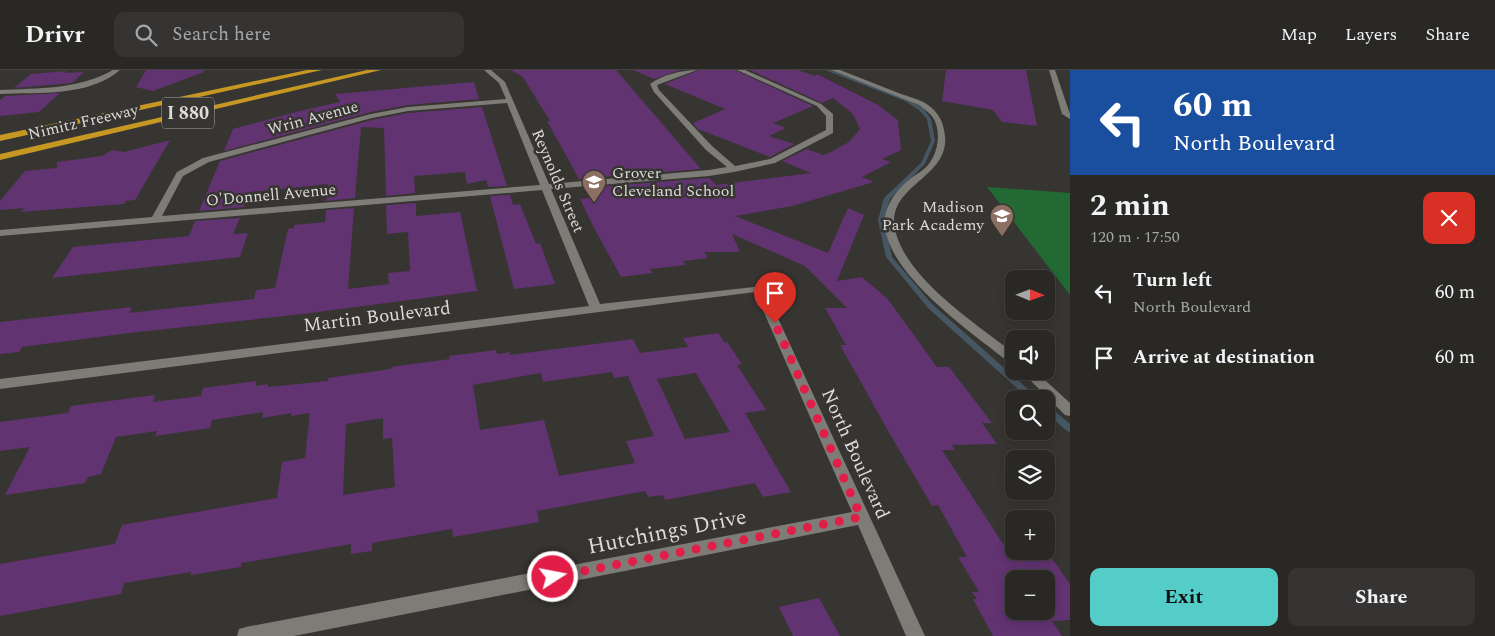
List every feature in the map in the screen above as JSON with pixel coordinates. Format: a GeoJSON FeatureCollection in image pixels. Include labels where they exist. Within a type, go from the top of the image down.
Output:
{"type":"FeatureCollection","features":[{"type":"Feature","properties":{"kind":"highway","name":"Nimitz Freeway"},"geometry":{"type":"LineString","coordinates":[[0,138],[318,70]]}},
{"type":"Feature","properties":{"kind":"highway","name":"Nimitz Freeway"},"geometry":{"type":"LineString","coordinates":[[0,157],[377,70]]}},
{"type":"Feature","properties":{"kind":"street"},"geometry":{"type":"LineString","coordinates":[[0,92],[67,88],[96,80],[116,70]]}},
{"type":"Feature","properties":{"kind":"street","name":"Reynolds Street"},"geometry":{"type":"LineString","coordinates":[[486,70],[502,82],[596,308]]}},
{"type":"Feature","properties":{"kind":"street"},"geometry":{"type":"LineString","coordinates":[[694,70],[663,79],[654,84],[656,91],[709,148],[734,169]]}},
{"type":"Feature","properties":{"kind":"street","name":"O'Donnell Avenue"},"geometry":{"type":"LineString","coordinates":[[0,234],[709,173],[772,161],[830,131],[830,116],[819,105],[740,70]]}},
{"type":"Feature","properties":{"kind":"street"},"geometry":{"type":"LineString","coordinates":[[834,70],[921,104],[933,112],[942,135],[941,152],[930,168],[913,180],[896,202],[891,210],[890,230],[900,253],[912,271],[929,290],[1005,353]]}},
{"type":"Feature","properties":{"kind":"street"},"geometry":{"type":"LineString","coordinates":[[1052,70],[1066,114],[1070,116]]}},
{"type":"Feature","properties":{"kind":"street","name":"Wrin Avenue"},"geometry":{"type":"LineString","coordinates":[[155,220],[180,174],[206,160],[408,109],[509,101]]}},
{"type":"Feature","properties":{"kind":"street","name":"Martin Boulevard"},"geometry":{"type":"LineString","coordinates":[[0,384],[759,288]]}},
{"type":"Feature","properties":{"kind":"street","name":"North Boulevard"},"geometry":{"type":"LineString","coordinates":[[759,288],[916,636]]}},
{"type":"Feature","properties":{"kind":"street"},"geometry":{"type":"LineString","coordinates":[[1037,380],[1070,411]]}},
{"type":"Feature","properties":{"kind":"street","name":"Hutchings Drive"},"geometry":{"type":"LineString","coordinates":[[246,636],[861,517]]}},
{"type":"Feature","properties":{"kind":"green space"},"geometry":{"type":"Polygon","coordinates":[[[987,187],[1070,193],[1070,295],[1055,275],[1055,270],[1051,270],[987,187]]]}},
{"type":"Feature","properties":{"kind":"building"},"geometry":{"type":"Polygon","coordinates":[[[146,70],[204,70],[204,72],[153,91],[136,87],[146,70]]]}},
{"type":"Feature","properties":{"kind":"building"},"geometry":{"type":"Polygon","coordinates":[[[511,70],[616,70],[701,169],[579,179],[547,121],[550,121],[523,77],[511,70]]]}},
{"type":"Feature","properties":{"kind":"building"},"geometry":{"type":"Polygon","coordinates":[[[633,70],[680,70],[654,79],[633,70]]]}},
{"type":"Feature","properties":{"kind":"building"},"geometry":{"type":"Polygon","coordinates":[[[699,70],[735,70],[813,106],[773,123],[786,128],[769,136],[794,144],[770,157],[698,129],[693,123],[725,109],[665,84],[699,70]]]}},
{"type":"Feature","properties":{"kind":"building"},"geometry":{"type":"Polygon","coordinates":[[[750,70],[798,70],[815,76],[817,74],[878,105],[898,120],[901,150],[882,159],[891,162],[862,177],[874,182],[792,206],[735,216],[828,253],[848,208],[864,215],[837,281],[862,277],[887,298],[937,367],[949,367],[992,423],[982,423],[997,444],[952,445],[955,450],[942,450],[1005,547],[1005,560],[1053,560],[1070,584],[1070,620],[1052,621],[1062,636],[993,636],[973,599],[977,599],[972,592],[979,592],[958,557],[967,557],[938,505],[932,506],[887,429],[840,345],[846,345],[825,308],[847,308],[805,266],[732,234],[740,252],[704,252],[708,258],[683,261],[686,265],[650,269],[653,273],[621,277],[580,199],[590,198],[584,188],[709,178],[716,185],[811,173],[782,161],[807,149],[823,155],[829,153],[849,142],[860,129],[853,114],[833,98],[822,103],[750,70]]]}},
{"type":"Feature","properties":{"kind":"building"},"geometry":{"type":"Polygon","coordinates":[[[946,70],[1026,70],[1037,126],[1002,122],[993,110],[942,101],[946,70]]]}},
{"type":"Feature","properties":{"kind":"building"},"geometry":{"type":"Polygon","coordinates":[[[67,71],[65,73],[84,72],[72,83],[14,88],[31,74],[67,71]]]}},
{"type":"Feature","properties":{"kind":"building"},"geometry":{"type":"Polygon","coordinates":[[[474,82],[479,99],[408,105],[371,112],[224,151],[233,129],[340,102],[335,94],[474,82]]]}},
{"type":"Feature","properties":{"kind":"building"},"geometry":{"type":"Polygon","coordinates":[[[60,93],[39,112],[0,116],[0,100],[5,96],[60,93]]]}},
{"type":"Feature","properties":{"kind":"building"},"geometry":{"type":"Polygon","coordinates":[[[482,107],[507,186],[488,187],[486,180],[467,184],[465,172],[414,176],[415,193],[386,196],[384,128],[361,127],[355,198],[326,201],[328,184],[251,192],[244,207],[199,211],[220,161],[372,120],[408,113],[482,107]]]}},
{"type":"Feature","properties":{"kind":"building"},"geometry":{"type":"Polygon","coordinates":[[[170,140],[135,200],[126,201],[124,204],[20,212],[25,208],[0,210],[0,201],[25,171],[57,168],[57,162],[102,156],[112,150],[124,152],[170,140]]]}},
{"type":"Feature","properties":{"kind":"building"},"geometry":{"type":"Polygon","coordinates":[[[510,195],[513,205],[520,204],[536,244],[540,243],[555,284],[514,289],[490,196],[510,195]]]}},
{"type":"Feature","properties":{"kind":"building"},"geometry":{"type":"Polygon","coordinates":[[[416,203],[416,216],[460,212],[477,291],[303,314],[22,347],[19,352],[0,354],[0,322],[132,307],[129,313],[254,299],[256,290],[275,288],[288,229],[294,228],[294,225],[325,222],[326,210],[354,208],[348,289],[389,284],[388,273],[410,271],[408,232],[387,234],[386,205],[416,203]]]}},
{"type":"Feature","properties":{"kind":"building"},"geometry":{"type":"Polygon","coordinates":[[[240,218],[233,234],[248,233],[240,257],[52,278],[73,247],[189,236],[195,221],[240,218]]]}},
{"type":"Feature","properties":{"kind":"building"},"geometry":{"type":"Polygon","coordinates":[[[718,333],[725,343],[727,342],[742,364],[737,365],[766,410],[745,413],[791,492],[763,497],[755,483],[665,500],[663,495],[648,497],[645,491],[537,511],[539,522],[453,537],[452,529],[372,543],[372,551],[351,554],[351,544],[241,563],[241,567],[191,575],[191,572],[124,583],[121,594],[0,616],[0,564],[115,544],[122,525],[277,498],[282,462],[305,458],[310,413],[291,416],[292,413],[262,418],[263,412],[212,420],[210,428],[155,436],[157,431],[116,437],[101,474],[88,477],[85,483],[5,495],[30,447],[0,451],[0,422],[68,413],[71,406],[155,395],[153,402],[201,396],[203,388],[256,381],[256,386],[268,384],[268,387],[328,381],[328,378],[450,359],[449,356],[496,350],[497,354],[510,352],[510,355],[633,339],[640,353],[688,347],[683,338],[718,333]],[[612,372],[543,382],[541,373],[473,385],[480,430],[544,420],[559,476],[635,463],[626,441],[654,436],[628,376],[614,378],[612,372]],[[696,373],[657,379],[685,439],[730,432],[696,373]],[[383,418],[346,424],[343,495],[395,487],[392,438],[383,439],[383,418]]]}},
{"type":"Feature","properties":{"kind":"building"},"geometry":{"type":"Polygon","coordinates":[[[819,598],[840,636],[793,636],[779,607],[819,598]]]}},
{"type":"Feature","properties":{"kind":"waterway"},"geometry":{"type":"LineString","coordinates":[[827,70],[906,100],[921,109],[929,119],[933,141],[923,164],[887,198],[881,220],[889,257],[930,306],[1025,390]]}},
{"type":"Feature","properties":{"kind":"waterway"},"geometry":{"type":"LineString","coordinates":[[1055,416],[1070,429]]}},
{"type":"Feature","properties":{"kind":"place","name":"Grover Cleveland School"},"geometry":{"type":"Point","coordinates":[594,203]}},
{"type":"Feature","properties":{"kind":"place","name":"Madison Park Academy"},"geometry":{"type":"Point","coordinates":[1002,237]}},
{"type":"Feature","properties":{"kind":"route"},"geometry":{"type":"LineString","coordinates":[[553,577],[861,517],[775,323]]}}]}
